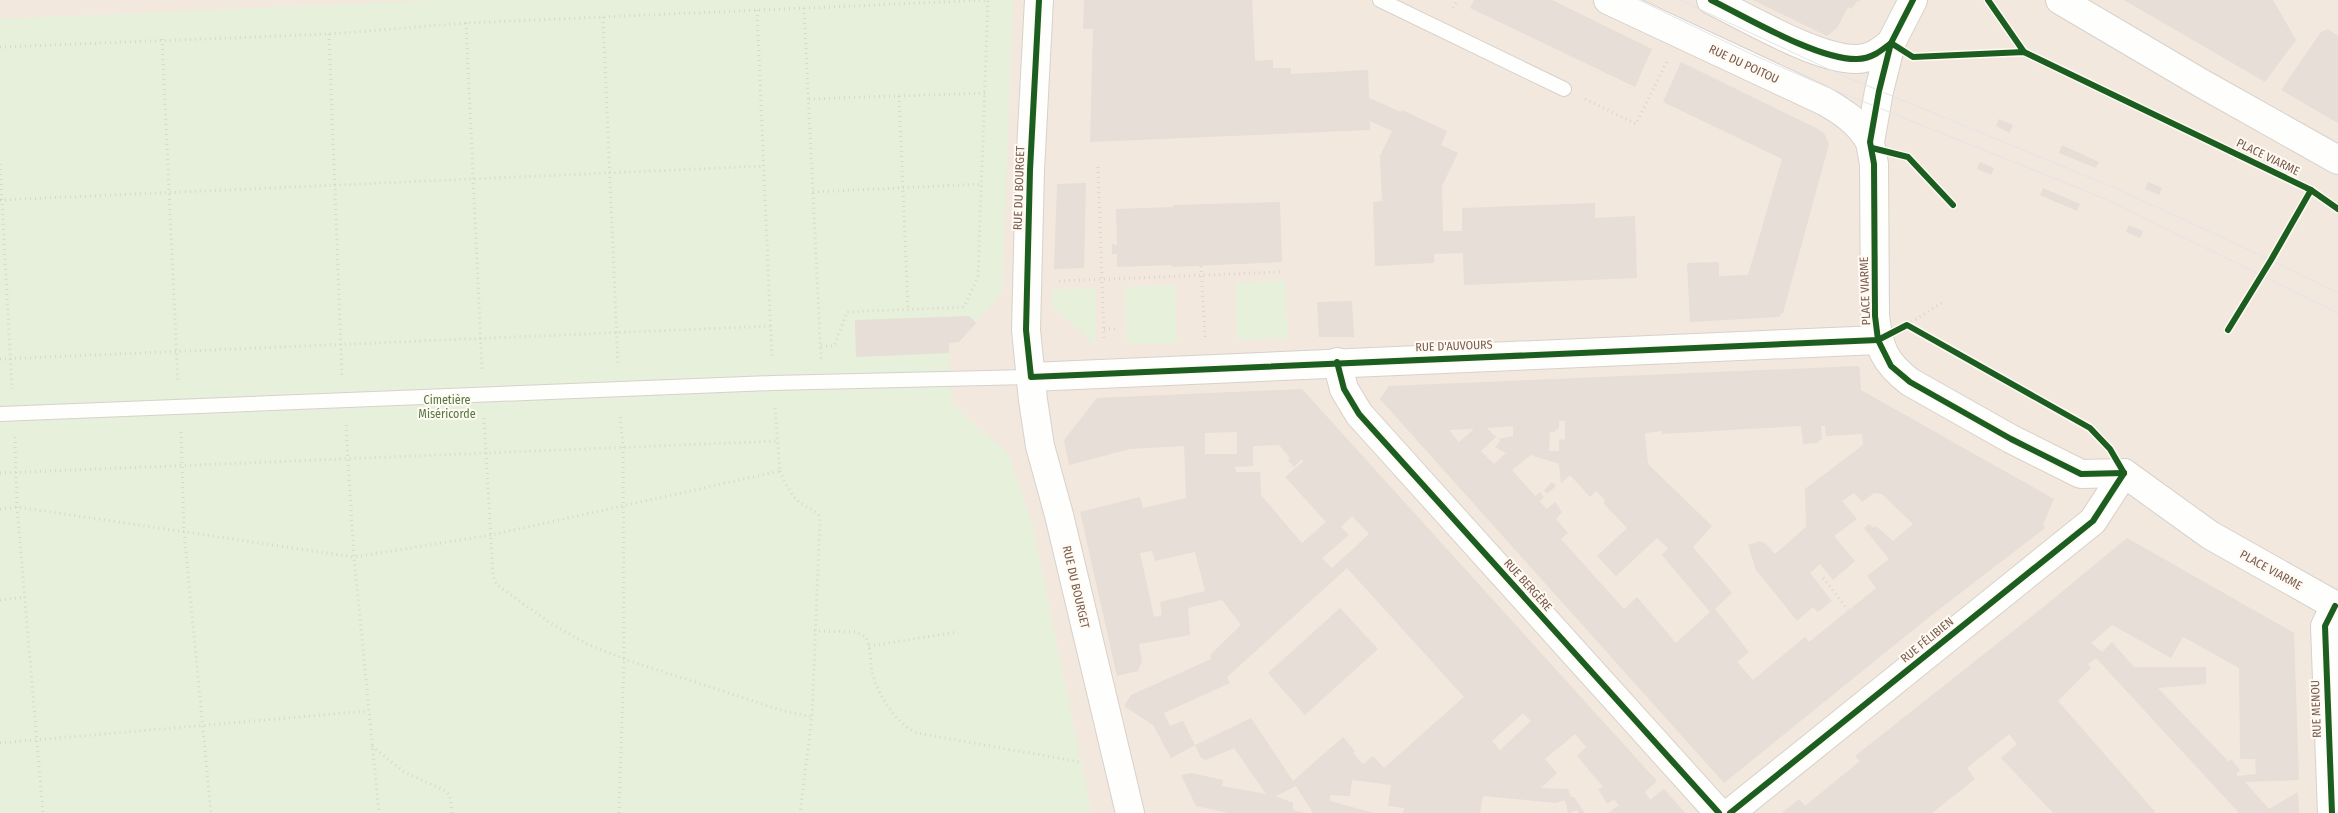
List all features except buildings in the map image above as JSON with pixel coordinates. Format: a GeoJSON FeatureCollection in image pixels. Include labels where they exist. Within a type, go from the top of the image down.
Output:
{"type":"FeatureCollection","features":[{"type":"Feature","properties":{"kind":"street","name":"RUE DU BOURGET"},"geometry":{"type":"LineString","coordinates":[[1039,0],[1030,170],[1026,320],[1031,377],[1040,446],[1059,514],[1130,813]]}},
{"type":"Feature","properties":{"kind":"street","name":"RUE DU POITOU"},"geometry":{"type":"LineString","coordinates":[[1608,0],[1824,101],[1859,125],[1871,145]]}},
{"type":"Feature","properties":{"kind":"street"},"geometry":{"type":"LineString","coordinates":[[1711,0],[1812,49],[1841,57],[1858,59],[1868,57],[1891,43]]}},
{"type":"Feature","properties":{"kind":"street","name":"PLACE VIARME"},"geometry":{"type":"LineString","coordinates":[[1913,0],[1891,43],[1871,126],[1874,164],[1876,316],[1878,340],[1891,366],[1910,382],[2010,438],[2081,474],[2124,473],[2210,535],[2336,606]]}},
{"type":"Feature","properties":{"kind":"street"},"geometry":{"type":"LineString","coordinates":[[2060,0],[2201,83],[2338,160]]}},
{"type":"Feature","properties":{"kind":"street","name":"RUE D'AUVOURS"},"geometry":{"type":"LineString","coordinates":[[1031,377],[1337,362],[1878,340]]}},
{"type":"Feature","properties":{"kind":"street","name":"RUE BERGÈRE"},"geometry":{"type":"LineString","coordinates":[[1337,362],[1344,389],[1359,414],[1719,813]]}},
{"type":"Feature","properties":{"kind":"street","name":"RUE FÉLIBIEN"},"geometry":{"type":"LineString","coordinates":[[1730,813],[2093,521],[2124,473]]}},
{"type":"Feature","properties":{"kind":"street","name":"RUE MENOU"},"geometry":{"type":"LineString","coordinates":[[2332,813],[2325,626],[2336,606]]}},
{"type":"Feature","properties":{"kind":"lane"},"geometry":{"type":"LineString","coordinates":[[1380,0],[1564,89]]}},
{"type":"Feature","properties":{"kind":"lane"},"geometry":{"type":"LineString","coordinates":[[7,414],[344,402],[773,383],[1031,377]]}},
{"type":"Feature","properties":{"kind":"path"},"geometry":{"type":"LineString","coordinates":[[0,47],[162,39],[329,34],[466,23],[988,0],[978,277],[964,307],[847,312],[834,346],[821,346]]}},
{"type":"Feature","properties":{"kind":"path"},"geometry":{"type":"LineString","coordinates":[[804,8],[822,382]]}},
{"type":"Feature","properties":{"kind":"path"},"geometry":{"type":"LineString","coordinates":[[756,10],[773,383],[780,471],[793,496],[800,503],[816,511],[820,519],[812,717],[800,813]]}},
{"type":"Feature","properties":{"kind":"path"},"geometry":{"type":"LineString","coordinates":[[603,17],[616,333],[623,447],[624,659],[619,813]]}},
{"type":"Feature","properties":{"kind":"path"},"geometry":{"type":"LineString","coordinates":[[466,23],[486,454],[495,582],[549,622],[586,643],[624,659],[784,711],[812,717]]}},
{"type":"Feature","properties":{"kind":"path"},"geometry":{"type":"LineString","coordinates":[[329,34],[340,345],[354,557],[378,813]]}},
{"type":"Feature","properties":{"kind":"path"},"geometry":{"type":"LineString","coordinates":[[1564,89],[1636,124],[1680,34]]}},
{"type":"Feature","properties":{"kind":"path"},"geometry":{"type":"LineString","coordinates":[[162,39],[184,531],[210,813]]}},
{"type":"Feature","properties":{"kind":"path"},"geometry":{"type":"LineString","coordinates":[[809,99],[985,93]]}},
{"type":"Feature","properties":{"kind":"path"},"geometry":{"type":"LineString","coordinates":[[899,96],[908,310]]}},
{"type":"Feature","properties":{"kind":"path"},"geometry":{"type":"LineString","coordinates":[[1871,145],[1908,157],[1953,206]]}},
{"type":"Feature","properties":{"kind":"path"},"geometry":{"type":"LineString","coordinates":[[0,164],[10,359],[7,414],[18,472],[17,507],[43,813]]}},
{"type":"Feature","properties":{"kind":"path"},"geometry":{"type":"LineString","coordinates":[[1,200],[764,166]]}},
{"type":"Feature","properties":{"kind":"path"},"geometry":{"type":"LineString","coordinates":[[1098,167],[1104,340]]}},
{"type":"Feature","properties":{"kind":"path"},"geometry":{"type":"LineString","coordinates":[[813,192],[982,184]]}},
{"type":"Feature","properties":{"kind":"path"},"geometry":{"type":"LineString","coordinates":[[2228,330],[2271,260],[2310,190]]}},
{"type":"Feature","properties":{"kind":"path"},"geometry":{"type":"LineString","coordinates":[[1202,266],[1206,342]]}},
{"type":"Feature","properties":{"kind":"path"},"geometry":{"type":"LineString","coordinates":[[1059,281],[1280,272]]}},
{"type":"Feature","properties":{"kind":"path"},"geometry":{"type":"LineString","coordinates":[[1878,340],[1907,325],[1943,302]]}},
{"type":"Feature","properties":{"kind":"path"},"geometry":{"type":"LineString","coordinates":[[1907,325],[1915,330]]}},
{"type":"Feature","properties":{"kind":"path"},"geometry":{"type":"LineString","coordinates":[[0,360],[771,326]]}},
{"type":"Feature","properties":{"kind":"path"},"geometry":{"type":"LineString","coordinates":[[1104,329],[1116,329]]}},
{"type":"Feature","properties":{"kind":"path"},"geometry":{"type":"LineString","coordinates":[[0,473],[778,441]]}},
{"type":"Feature","properties":{"kind":"path"},"geometry":{"type":"LineString","coordinates":[[0,508],[17,507],[354,557],[491,535],[780,471]]}},
{"type":"Feature","properties":{"kind":"path"},"geometry":{"type":"LineString","coordinates":[[1823,578],[1848,610]]}},
{"type":"Feature","properties":{"kind":"path"},"geometry":{"type":"LineString","coordinates":[[0,600],[24,598]]}},
{"type":"Feature","properties":{"kind":"path"},"geometry":{"type":"LineString","coordinates":[[814,631],[857,632],[866,637],[877,687],[896,715],[910,730],[917,733],[1080,762]]}},
{"type":"Feature","properties":{"kind":"path"},"geometry":{"type":"LineString","coordinates":[[869,646],[958,632]]}},
{"type":"Feature","properties":{"kind":"path"},"geometry":{"type":"LineString","coordinates":[[0,743],[368,711]]}},
{"type":"Feature","properties":{"kind":"path"},"geometry":{"type":"LineString","coordinates":[[372,746],[404,772],[446,791],[450,796],[452,813]]}},
{"type":"Feature","properties":{"kind":"shaded area"},"geometry":{"type":"Polygon","coordinates":[[[0,0],[2338,0],[2338,813],[0,813],[0,0]]]}},
{"type":"Feature","properties":{"kind":"green space","name":"Cimetière Miséricorde"},"geometry":{"type":"Polygon","coordinates":[[[443,0],[1013,0],[1002,293],[976,323],[855,320],[856,357],[949,353],[952,404],[1009,455],[1032,523],[1091,810],[1089,813],[0,813],[0,19],[443,0]]]}},
{"type":"Feature","properties":{"kind":"green space"},"geometry":{"type":"Polygon","coordinates":[[[1285,280],[1288,338],[1237,340],[1235,283],[1285,280]]]}},
{"type":"Feature","properties":{"kind":"green space"},"geometry":{"type":"Polygon","coordinates":[[[1175,285],[1177,343],[1127,345],[1125,287],[1175,285]]]}},
{"type":"Feature","properties":{"kind":"green space"},"geometry":{"type":"Polygon","coordinates":[[[1096,288],[1096,347],[1052,305],[1053,290],[1096,288]]]}},
{"type":"Feature","properties":{"kind":"tram line"},"geometry":{"type":"LineString","coordinates":[[1639,0],[1749,53],[1827,87],[2108,200],[2338,313]]}},
{"type":"Feature","properties":{"kind":"tram line"},"geometry":{"type":"LineString","coordinates":[[1680,0],[1839,74],[2115,188],[2338,293]]}},
{"type":"Feature","properties":{"kind":"cycle path"},"geometry":{"type":"LineString","coordinates":[[1039,0],[1030,170],[1026,330],[1031,377],[1878,340],[1907,325],[2090,428],[2110,449],[2124,473]]}},
{"type":"Feature","properties":{"kind":"cycle path"},"geometry":{"type":"LineString","coordinates":[[1711,0],[1803,46],[1841,57],[1867,58],[1880,52],[1891,43],[1913,57],[2024,52],[2311,190],[2338,209]]}},
{"type":"Feature","properties":{"kind":"cycle path"},"geometry":{"type":"LineString","coordinates":[[1913,0],[1891,43],[1879,91],[1870,142],[1874,164],[1875,316],[1878,340],[1891,366],[1910,382],[2011,439],[2081,474],[2124,473]]}},
{"type":"Feature","properties":{"kind":"cycle path"},"geometry":{"type":"LineString","coordinates":[[1988,0],[2024,52]]}},
{"type":"Feature","properties":{"kind":"cycle path"},"geometry":{"type":"LineString","coordinates":[[1872,148],[1908,157],[1953,205]]}},
{"type":"Feature","properties":{"kind":"cycle path"},"geometry":{"type":"LineString","coordinates":[[2228,330],[2311,190]]}},
{"type":"Feature","properties":{"kind":"cycle path"},"geometry":{"type":"LineString","coordinates":[[1337,362],[1344,389],[1359,414],[1719,813]]}},
{"type":"Feature","properties":{"kind":"cycle path"},"geometry":{"type":"LineString","coordinates":[[1730,813],[2093,521],[2124,473]]}},
{"type":"Feature","properties":{"kind":"cycle path"},"geometry":{"type":"LineString","coordinates":[[2332,813],[2325,626],[2335,606]]}}]}
